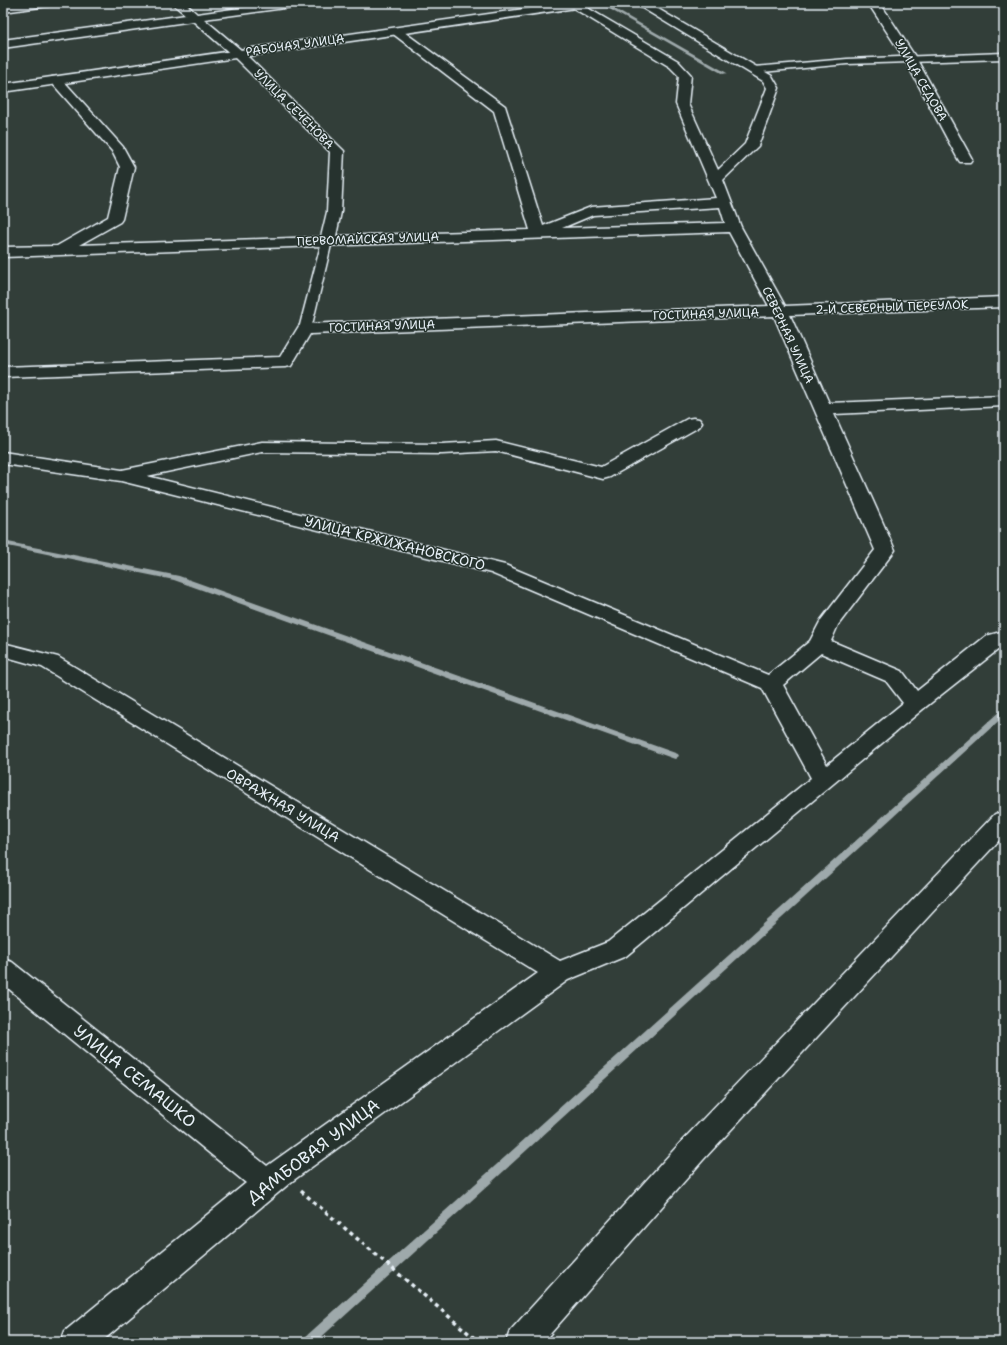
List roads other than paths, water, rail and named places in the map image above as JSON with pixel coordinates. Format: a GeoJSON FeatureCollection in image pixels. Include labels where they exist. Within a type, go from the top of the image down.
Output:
{"type":"FeatureCollection","features":[{"type":"Feature","properties":{"kind":"street"},"geometry":{"type":"LineString","coordinates":[[3,9],[48,3]]}},
{"type":"Feature","properties":{"kind":"street","name":"УЛИЦА СЕЧЕНОВА"},"geometry":{"type":"LineString","coordinates":[[178,3],[237,53],[337,151],[334,212],[327,241]]}},
{"type":"Feature","properties":{"kind":"street"},"geometry":{"type":"LineString","coordinates":[[3,44],[299,3]]}},
{"type":"Feature","properties":{"kind":"street"},"geometry":{"type":"LineString","coordinates":[[640,3],[768,79],[773,88],[751,146],[715,180]]}},
{"type":"Feature","properties":{"kind":"street","name":"УЛИЦА СЕДОВА"},"geometry":{"type":"LineString","coordinates":[[874,3],[910,58],[965,159]]}},
{"type":"Feature","properties":{"kind":"street","name":"РАБОЧАЯ УЛИЦА"},"geometry":{"type":"LineString","coordinates":[[3,88],[581,4]]}},
{"type":"Feature","properties":{"kind":"street","name":"СЕВЕРНАЯ УЛИЦА"},"geometry":{"type":"LineString","coordinates":[[581,4],[674,64],[685,75],[682,104],[725,202],[734,227],[780,311],[885,550],[828,624],[819,644],[771,684]]}},
{"type":"Feature","properties":{"kind":"street"},"geometry":{"type":"LineString","coordinates":[[396,31],[500,109],[538,233],[591,211],[725,202]]}},
{"type":"Feature","properties":{"kind":"street"},"geometry":{"type":"LineString","coordinates":[[56,80],[118,150],[127,167],[115,219],[59,250]]}},
{"type":"Feature","properties":{"kind":"street","name":"ПЕРВОМАЙСКАЯ УЛИЦА"},"geometry":{"type":"LineString","coordinates":[[3,252],[734,227]]}},
{"type":"Feature","properties":{"kind":"street","name":"2-Й СЕВЕРНЫЙ ПЕРЕУЛОК"},"geometry":{"type":"LineString","coordinates":[[780,311],[1004,302]]}},
{"type":"Feature","properties":{"kind":"street","name":"ГОСТИНАЯ УЛИЦА"},"geometry":{"type":"LineString","coordinates":[[305,329],[780,311]]}},
{"type":"Feature","properties":{"kind":"street"},"geometry":{"type":"LineString","coordinates":[[3,372],[285,362],[305,329]]}},
{"type":"Feature","properties":{"kind":"street"},"geometry":{"type":"LineString","coordinates":[[823,409],[1004,401]]}},
{"type":"Feature","properties":{"kind":"street"},"geometry":{"type":"LineString","coordinates":[[121,475],[262,448],[442,449],[496,446],[603,473],[693,424]]}},
{"type":"Feature","properties":{"kind":"street","name":"УЛИЦА КРЖИЖАНОВСКОГО"},"geometry":{"type":"LineString","coordinates":[[3,458],[121,475],[498,569],[771,684]]}},
{"type":"Feature","properties":{"kind":"street","name":"ДАМБОВАЯ УЛИЦА"},"geometry":{"type":"LineString","coordinates":[[77,1342],[274,1178],[558,973],[616,949],[915,704],[994,641],[1004,637]]}},
{"type":"Feature","properties":{"kind":"street"},"geometry":{"type":"LineString","coordinates":[[819,644],[894,676],[915,704]]}},
{"type":"Feature","properties":{"kind":"street","name":"ОВРАЖНАЯ УЛИЦА"},"geometry":{"type":"LineString","coordinates":[[3,649],[50,662],[558,973]]}},
{"type":"Feature","properties":{"kind":"street"},"geometry":{"type":"LineString","coordinates":[[771,684],[824,780]]}},
{"type":"Feature","properties":{"kind":"street"},"geometry":{"type":"LineString","coordinates":[[522,1342],[692,1151],[1004,820]]}},
{"type":"Feature","properties":{"kind":"street","name":"УЛИЦА СЕМАШКО"},"geometry":{"type":"LineString","coordinates":[[3,969],[274,1178]]}},
{"type":"Feature","properties":{"kind":"lane"},"geometry":{"type":"LineString","coordinates":[[752,70],[804,64],[910,58],[1004,56]]}},
{"type":"Feature","properties":{"kind":"lane"},"geometry":{"type":"LineString","coordinates":[[305,329],[327,241]]}},
{"type":"Feature","properties":{"kind":"waterway"},"geometry":{"type":"LineString","coordinates":[[601,3],[725,73]]}},
{"type":"Feature","properties":{"kind":"waterway"},"geometry":{"type":"LineString","coordinates":[[3,543],[176,578],[675,756]]}},
{"type":"Feature","properties":{"kind":"waterway"},"geometry":{"type":"LineString","coordinates":[[308,1342],[1004,712]]}}]}
